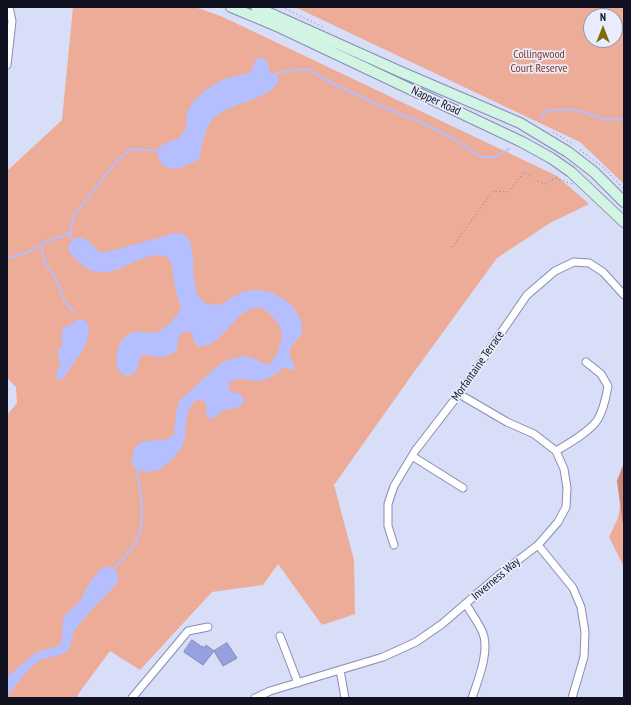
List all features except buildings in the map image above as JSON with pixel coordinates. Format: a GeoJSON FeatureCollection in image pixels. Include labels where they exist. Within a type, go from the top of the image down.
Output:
{"type":"FeatureCollection","features":[{"type":"Feature","properties":{"kind":"main road","name":"Napper Road"},"geometry":{"type":"LineString","coordinates":[[232,7],[279,27],[522,142],[551,158],[571,172],[624,222]]}},
{"type":"Feature","properties":{"kind":"main road","name":"Napper Road"},"geometry":{"type":"LineString","coordinates":[[256,7],[400,72],[520,123],[537,132],[585,165],[624,202]]}},
{"type":"Feature","properties":{"kind":"street"},"geometry":{"type":"LineString","coordinates":[[7,65],[12,21],[9,7]]}},
{"type":"Feature","properties":{"kind":"street","name":"Morfantaine Terrace"},"geometry":{"type":"LineString","coordinates":[[394,545],[388,526],[388,504],[394,486],[412,456],[459,394],[527,295],[555,271],[574,262],[589,263],[602,272],[624,295]]}},
{"type":"Feature","properties":{"kind":"street"},"geometry":{"type":"LineString","coordinates":[[556,451],[579,437],[598,420],[605,403],[608,386],[601,374],[586,362]]}},
{"type":"Feature","properties":{"kind":"street","name":"Inverness Way"},"geometry":{"type":"LineString","coordinates":[[255,698],[270,691],[383,657],[416,642],[442,624],[500,574],[538,545],[558,522],[566,507],[568,488],[564,468],[556,451],[534,434],[507,422],[459,394]]}},
{"type":"Feature","properties":{"kind":"street"},"geometry":{"type":"LineString","coordinates":[[412,456],[463,488]]}},
{"type":"Feature","properties":{"kind":"street"},"geometry":{"type":"LineString","coordinates":[[538,545],[573,588],[581,607],[584,632],[584,657],[572,698]]}},
{"type":"Feature","properties":{"kind":"street"},"geometry":{"type":"LineString","coordinates":[[466,604],[483,632],[485,647],[483,663],[472,698]]}},
{"type":"Feature","properties":{"kind":"street"},"geometry":{"type":"LineString","coordinates":[[133,697],[188,631],[208,627]]}},
{"type":"Feature","properties":{"kind":"street"},"geometry":{"type":"LineString","coordinates":[[280,636],[298,683]]}},
{"type":"Feature","properties":{"kind":"street"},"geometry":{"type":"LineString","coordinates":[[340,670],[345,698]]}},
{"type":"Feature","properties":{"kind":"path"},"geometry":{"type":"LineString","coordinates":[[452,247],[493,191],[508,192],[524,172],[531,177]]}},
{"type":"Feature","properties":{"kind":"path"},"geometry":{"type":"LineString","coordinates":[[538,181],[545,184],[556,178],[572,184],[575,183]]}},
{"type":"Feature","properties":{"kind":"green space"},"geometry":{"type":"Polygon","coordinates":[[[73,7],[195,7],[223,17],[557,176],[589,204],[550,223],[497,258],[334,485],[354,560],[355,614],[322,625],[278,564],[263,585],[212,592],[140,670],[110,651],[79,693],[77,698],[7,698],[7,415],[17,403],[16,387],[7,378],[7,171],[62,120],[73,7]]]}},
{"type":"Feature","properties":{"kind":"green space","name":"Collingwood Court Reserve"},"geometry":{"type":"Polygon","coordinates":[[[295,7],[624,7],[624,184],[580,142],[295,7]]]}},
{"type":"Feature","properties":{"kind":"green space"},"geometry":{"type":"Polygon","coordinates":[[[624,485],[624,567],[609,537],[618,518],[624,485]]]}},
{"type":"Feature","properties":{"kind":"shaded area"},"geometry":{"type":"Polygon","coordinates":[[[624,462],[624,533],[617,481],[624,462]]]}},
{"type":"Feature","properties":{"kind":"water"},"geometry":{"type":"Polygon","coordinates":[[[263,58],[267,61],[270,72],[278,76],[278,81],[274,87],[260,96],[216,116],[206,130],[199,159],[184,167],[174,169],[165,167],[158,157],[158,148],[175,140],[184,132],[186,128],[186,116],[188,110],[196,100],[208,88],[221,81],[251,72],[256,59],[263,58]]]}},
{"type":"Feature","properties":{"kind":"water"},"geometry":{"type":"Polygon","coordinates":[[[176,233],[186,236],[191,245],[195,285],[199,297],[207,304],[222,304],[247,291],[267,291],[285,300],[293,307],[302,324],[302,334],[290,350],[291,358],[296,369],[293,370],[284,368],[269,378],[259,381],[241,379],[233,380],[229,383],[229,390],[234,393],[240,393],[244,402],[239,407],[223,411],[209,419],[206,416],[206,404],[202,400],[196,401],[189,409],[184,441],[178,453],[162,468],[152,472],[145,472],[136,469],[132,463],[132,456],[136,447],[140,443],[146,441],[164,440],[170,438],[174,434],[179,401],[225,361],[242,356],[250,357],[265,364],[270,364],[278,351],[282,336],[282,332],[278,324],[271,316],[261,308],[255,308],[245,312],[211,344],[197,346],[191,333],[189,331],[185,332],[180,335],[176,352],[160,358],[142,354],[136,372],[128,376],[120,372],[116,361],[120,343],[123,339],[129,334],[135,332],[152,333],[161,330],[173,320],[181,308],[175,288],[170,261],[167,257],[156,255],[145,257],[112,271],[101,272],[90,270],[78,261],[70,253],[68,246],[77,238],[81,238],[88,241],[100,252],[107,252],[176,233]]]}},
{"type":"Feature","properties":{"kind":"water"},"geometry":{"type":"Polygon","coordinates":[[[80,319],[86,321],[89,328],[86,343],[64,378],[57,380],[56,373],[60,366],[58,350],[63,345],[61,337],[63,328],[80,319]]]}},
{"type":"Feature","properties":{"kind":"water"},"geometry":{"type":"Polygon","coordinates":[[[103,567],[110,567],[116,571],[118,581],[74,631],[69,650],[63,654],[39,661],[23,676],[7,698],[7,677],[35,653],[60,645],[63,620],[66,614],[80,601],[90,582],[103,567]]]}},
{"type":"Feature","properties":{"kind":"waterway"},"geometry":{"type":"LineString","coordinates":[[272,75],[302,69],[312,70],[320,77],[342,88],[451,137],[481,157],[496,157],[509,149]]}},
{"type":"Feature","properties":{"kind":"waterway"},"geometry":{"type":"LineString","coordinates":[[541,117],[546,111],[570,110],[584,112],[600,118],[611,120],[624,118]]}},
{"type":"Feature","properties":{"kind":"waterway"},"geometry":{"type":"LineString","coordinates":[[7,258],[26,253],[45,242],[69,234],[74,215],[115,163],[130,149],[159,151]]}},
{"type":"Feature","properties":{"kind":"waterway"},"geometry":{"type":"LineString","coordinates":[[70,233],[73,243]]}},
{"type":"Feature","properties":{"kind":"waterway"},"geometry":{"type":"LineString","coordinates":[[41,246],[45,263],[57,281],[65,302],[74,312]]}},
{"type":"Feature","properties":{"kind":"waterway"},"geometry":{"type":"LineString","coordinates":[[111,571],[133,547],[141,526],[142,507],[137,466]]}}]}
